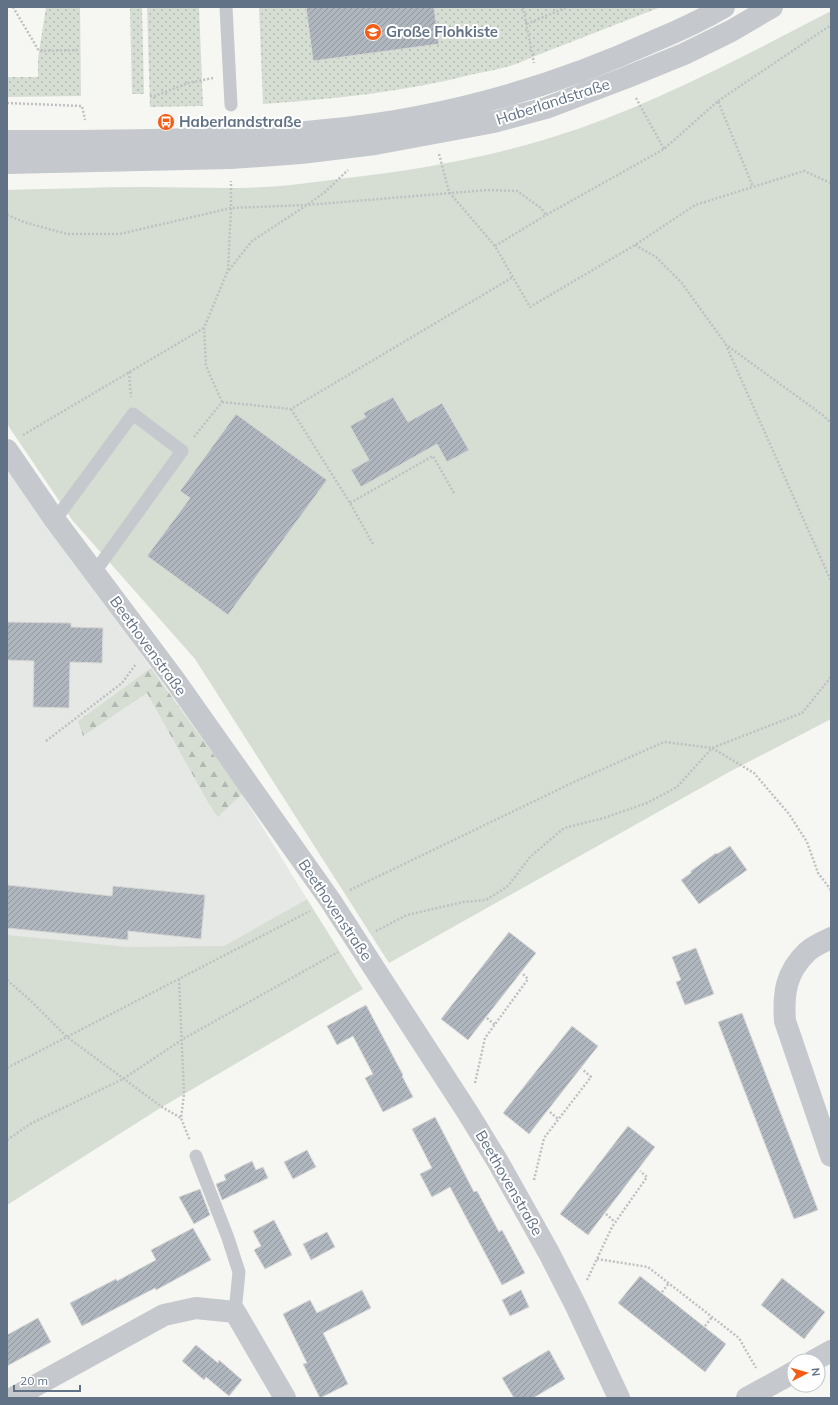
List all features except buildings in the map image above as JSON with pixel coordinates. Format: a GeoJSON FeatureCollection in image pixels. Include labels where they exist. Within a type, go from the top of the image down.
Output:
{"type":"FeatureCollection","features":[{"type":"Feature","properties":{"kind":"street","name":"Haberlandstraße"},"geometry":{"type":"LineString","coordinates":[[7,141],[232,137],[371,125],[430,114],[490,101],[616,59],[676,32],[724,7]]}},
{"type":"Feature","properties":{"kind":"street","name":"Haberlandstraße"},"geometry":{"type":"LineString","coordinates":[[7,163],[231,158],[301,153],[375,144],[494,122],[546,108],[684,54],[731,31],[772,7]]}},
{"type":"Feature","properties":{"kind":"street","name":"Beethovenstraße"},"geometry":{"type":"LineString","coordinates":[[14,443],[55,520],[174,679],[330,900],[468,1113],[526,1211],[576,1306],[619,1398]]}},
{"type":"Feature","properties":{"kind":"street"},"geometry":{"type":"LineString","coordinates":[[829,1143],[785,1020],[784,1002],[787,983],[794,966],[808,951],[831,938]]}},
{"type":"Feature","properties":{"kind":"street"},"geometry":{"type":"LineString","coordinates":[[13,1398],[164,1315],[196,1308],[235,1312],[285,1398]]}},
{"type":"Feature","properties":{"kind":"street"},"geometry":{"type":"LineString","coordinates":[[747,1398],[786,1376]]}},
{"type":"Feature","properties":{"kind":"lane"},"geometry":{"type":"LineString","coordinates":[[226,7],[231,105]]}},
{"type":"Feature","properties":{"kind":"lane"},"geometry":{"type":"LineString","coordinates":[[55,520],[133,414],[182,451],[94,573]]}},
{"type":"Feature","properties":{"kind":"lane"},"geometry":{"type":"LineString","coordinates":[[196,1156],[228,1238],[239,1272],[235,1312]]}},
{"type":"Feature","properties":{"kind":"path"},"geometry":{"type":"LineString","coordinates":[[13,7],[39,51],[80,50]]}},
{"type":"Feature","properties":{"kind":"path"},"geometry":{"type":"LineString","coordinates":[[523,7],[538,86]]}},
{"type":"Feature","properties":{"kind":"path"},"geometry":{"type":"LineString","coordinates":[[527,24],[567,7]]}},
{"type":"Feature","properties":{"kind":"path"},"geometry":{"type":"LineString","coordinates":[[495,246],[546,215],[664,149],[718,101],[831,26]]}},
{"type":"Feature","properties":{"kind":"path"},"geometry":{"type":"LineString","coordinates":[[150,96],[155,96],[188,83],[229,75]]}},
{"type":"Feature","properties":{"kind":"path"},"geometry":{"type":"LineString","coordinates":[[625,78],[664,149]]}},
{"type":"Feature","properties":{"kind":"path"},"geometry":{"type":"LineString","coordinates":[[718,101],[753,187]]}},
{"type":"Feature","properties":{"kind":"path"},"geometry":{"type":"LineString","coordinates":[[7,103],[82,106]]}},
{"type":"Feature","properties":{"kind":"path"},"geometry":{"type":"LineString","coordinates":[[434,134],[449,192],[495,246],[530,307],[635,245],[695,205],[804,170],[831,183]]}},
{"type":"Feature","properties":{"kind":"path"},"geometry":{"type":"LineString","coordinates":[[222,402],[206,366],[204,328],[228,270],[252,241],[325,192],[375,144]]}},
{"type":"Feature","properties":{"kind":"path"},"geometry":{"type":"LineString","coordinates":[[228,270],[231,208],[231,158]]}},
{"type":"Feature","properties":{"kind":"path"},"geometry":{"type":"LineString","coordinates":[[7,215],[24,222],[67,234],[120,234],[231,208],[307,205],[449,192],[488,190],[517,191],[541,208],[546,215]]}},
{"type":"Feature","properties":{"kind":"path"},"geometry":{"type":"LineString","coordinates":[[635,245],[656,257],[681,282],[725,343],[831,581]]}},
{"type":"Feature","properties":{"kind":"path"},"geometry":{"type":"LineString","coordinates":[[222,402],[291,409],[513,277]]}},
{"type":"Feature","properties":{"kind":"path"},"geometry":{"type":"LineString","coordinates":[[14,443],[204,328]]}},
{"type":"Feature","properties":{"kind":"path"},"geometry":{"type":"LineString","coordinates":[[725,343],[773,377],[831,422]]}},
{"type":"Feature","properties":{"kind":"path"},"geometry":{"type":"LineString","coordinates":[[129,372],[133,414]]}},
{"type":"Feature","properties":{"kind":"path"},"geometry":{"type":"LineString","coordinates":[[182,451],[222,402]]}},
{"type":"Feature","properties":{"kind":"path"},"geometry":{"type":"LineString","coordinates":[[291,409],[350,503],[373,544]]}},
{"type":"Feature","properties":{"kind":"path"},"geometry":{"type":"LineString","coordinates":[[350,503],[433,456],[455,495]]}},
{"type":"Feature","properties":{"kind":"path"},"geometry":{"type":"LineString","coordinates":[[46,741],[122,683],[149,646]]}},
{"type":"Feature","properties":{"kind":"path"},"geometry":{"type":"LineString","coordinates":[[7,1140],[30,1124],[123,1079],[183,1040],[357,941],[407,915],[463,902],[486,900],[508,886],[530,857],[564,828],[604,818],[647,803],[677,787],[712,748],[802,713],[831,677]]}},
{"type":"Feature","properties":{"kind":"path"},"geometry":{"type":"LineString","coordinates":[[7,1068],[352,888],[576,781],[664,742],[712,748],[754,773],[789,814],[807,842],[818,873],[831,890]]}},
{"type":"Feature","properties":{"kind":"path"},"geometry":{"type":"LineString","coordinates":[[468,1113],[485,1038],[528,979],[522,973]]}},
{"type":"Feature","properties":{"kind":"path"},"geometry":{"type":"LineString","coordinates":[[179,979],[183,1040],[184,1094],[181,1118],[196,1156]]}},
{"type":"Feature","properties":{"kind":"path"},"geometry":{"type":"LineString","coordinates":[[7,980],[30,1000],[66,1037],[162,1107],[181,1118]]}},
{"type":"Feature","properties":{"kind":"path"},"geometry":{"type":"LineString","coordinates":[[487,1018],[495,1025]]}},
{"type":"Feature","properties":{"kind":"path"},"geometry":{"type":"LineString","coordinates":[[526,1211],[544,1138],[591,1077],[582,1069]]}},
{"type":"Feature","properties":{"kind":"path"},"geometry":{"type":"LineString","coordinates":[[550,1112],[558,1119]]}},
{"type":"Feature","properties":{"kind":"path"},"geometry":{"type":"LineString","coordinates":[[576,1306],[615,1222],[647,1178],[640,1171]]}},
{"type":"Feature","properties":{"kind":"path"},"geometry":{"type":"LineString","coordinates":[[606,1214],[615,1222]]}},
{"type":"Feature","properties":{"kind":"path"},"geometry":{"type":"LineString","coordinates":[[597,1259],[648,1267],[739,1338],[767,1387]]}},
{"type":"Feature","properties":{"kind":"path"},"geometry":{"type":"LineString","coordinates":[[662,1292],[669,1283]]}},
{"type":"Feature","properties":{"kind":"path"},"geometry":{"type":"LineString","coordinates":[[705,1326],[712,1317]]}},
{"type":"Feature","properties":{"kind":"shaded area"},"geometry":{"type":"Polygon","coordinates":[[[7,468],[242,794],[307,899],[171,977],[7,968],[7,468]]]}},
{"type":"Feature","properties":{"kind":"green space"},"geometry":{"type":"Polygon","coordinates":[[[46,7],[80,7],[81,96],[7,97],[7,77],[38,77],[38,59],[46,7]]]}},
{"type":"Feature","properties":{"kind":"green space"},"geometry":{"type":"Polygon","coordinates":[[[130,7],[142,7],[144,94],[132,94],[130,7]]]}},
{"type":"Feature","properties":{"kind":"green space"},"geometry":{"type":"Polygon","coordinates":[[[147,7],[199,7],[203,106],[150,107],[147,7]]]}},
{"type":"Feature","properties":{"kind":"green space"},"geometry":{"type":"Polygon","coordinates":[[[259,7],[661,7],[517,64],[503,68],[422,86],[396,90],[316,100],[263,104],[259,7]]]}},
{"type":"Feature","properties":{"kind":"green space"},"geometry":{"type":"Polygon","coordinates":[[[831,11],[831,719],[731,771],[389,963],[195,659],[73,521],[9,427],[7,422],[7,190],[128,187],[235,188],[274,186],[302,184],[392,172],[473,158],[553,137],[624,111],[695,80],[831,11]]]}},
{"type":"Feature","properties":{"kind":"green space"},"geometry":{"type":"Polygon","coordinates":[[[151,668],[242,794],[218,817],[209,804],[147,693],[83,736],[78,721],[151,668]]]}},
{"type":"Feature","properties":{"kind":"green space"},"geometry":{"type":"Polygon","coordinates":[[[307,899],[363,989],[162,1107],[7,1205],[7,935],[128,947],[224,946],[307,899]]]}},
{"type":"Feature","properties":{"kind":"place","name":"Große Flohkiste"},"geometry":{"type":"Point","coordinates":[373,32]}},
{"type":"Feature","properties":{"kind":"place","name":"Haberlandstraße"},"geometry":{"type":"Point","coordinates":[166,122]}}]}
